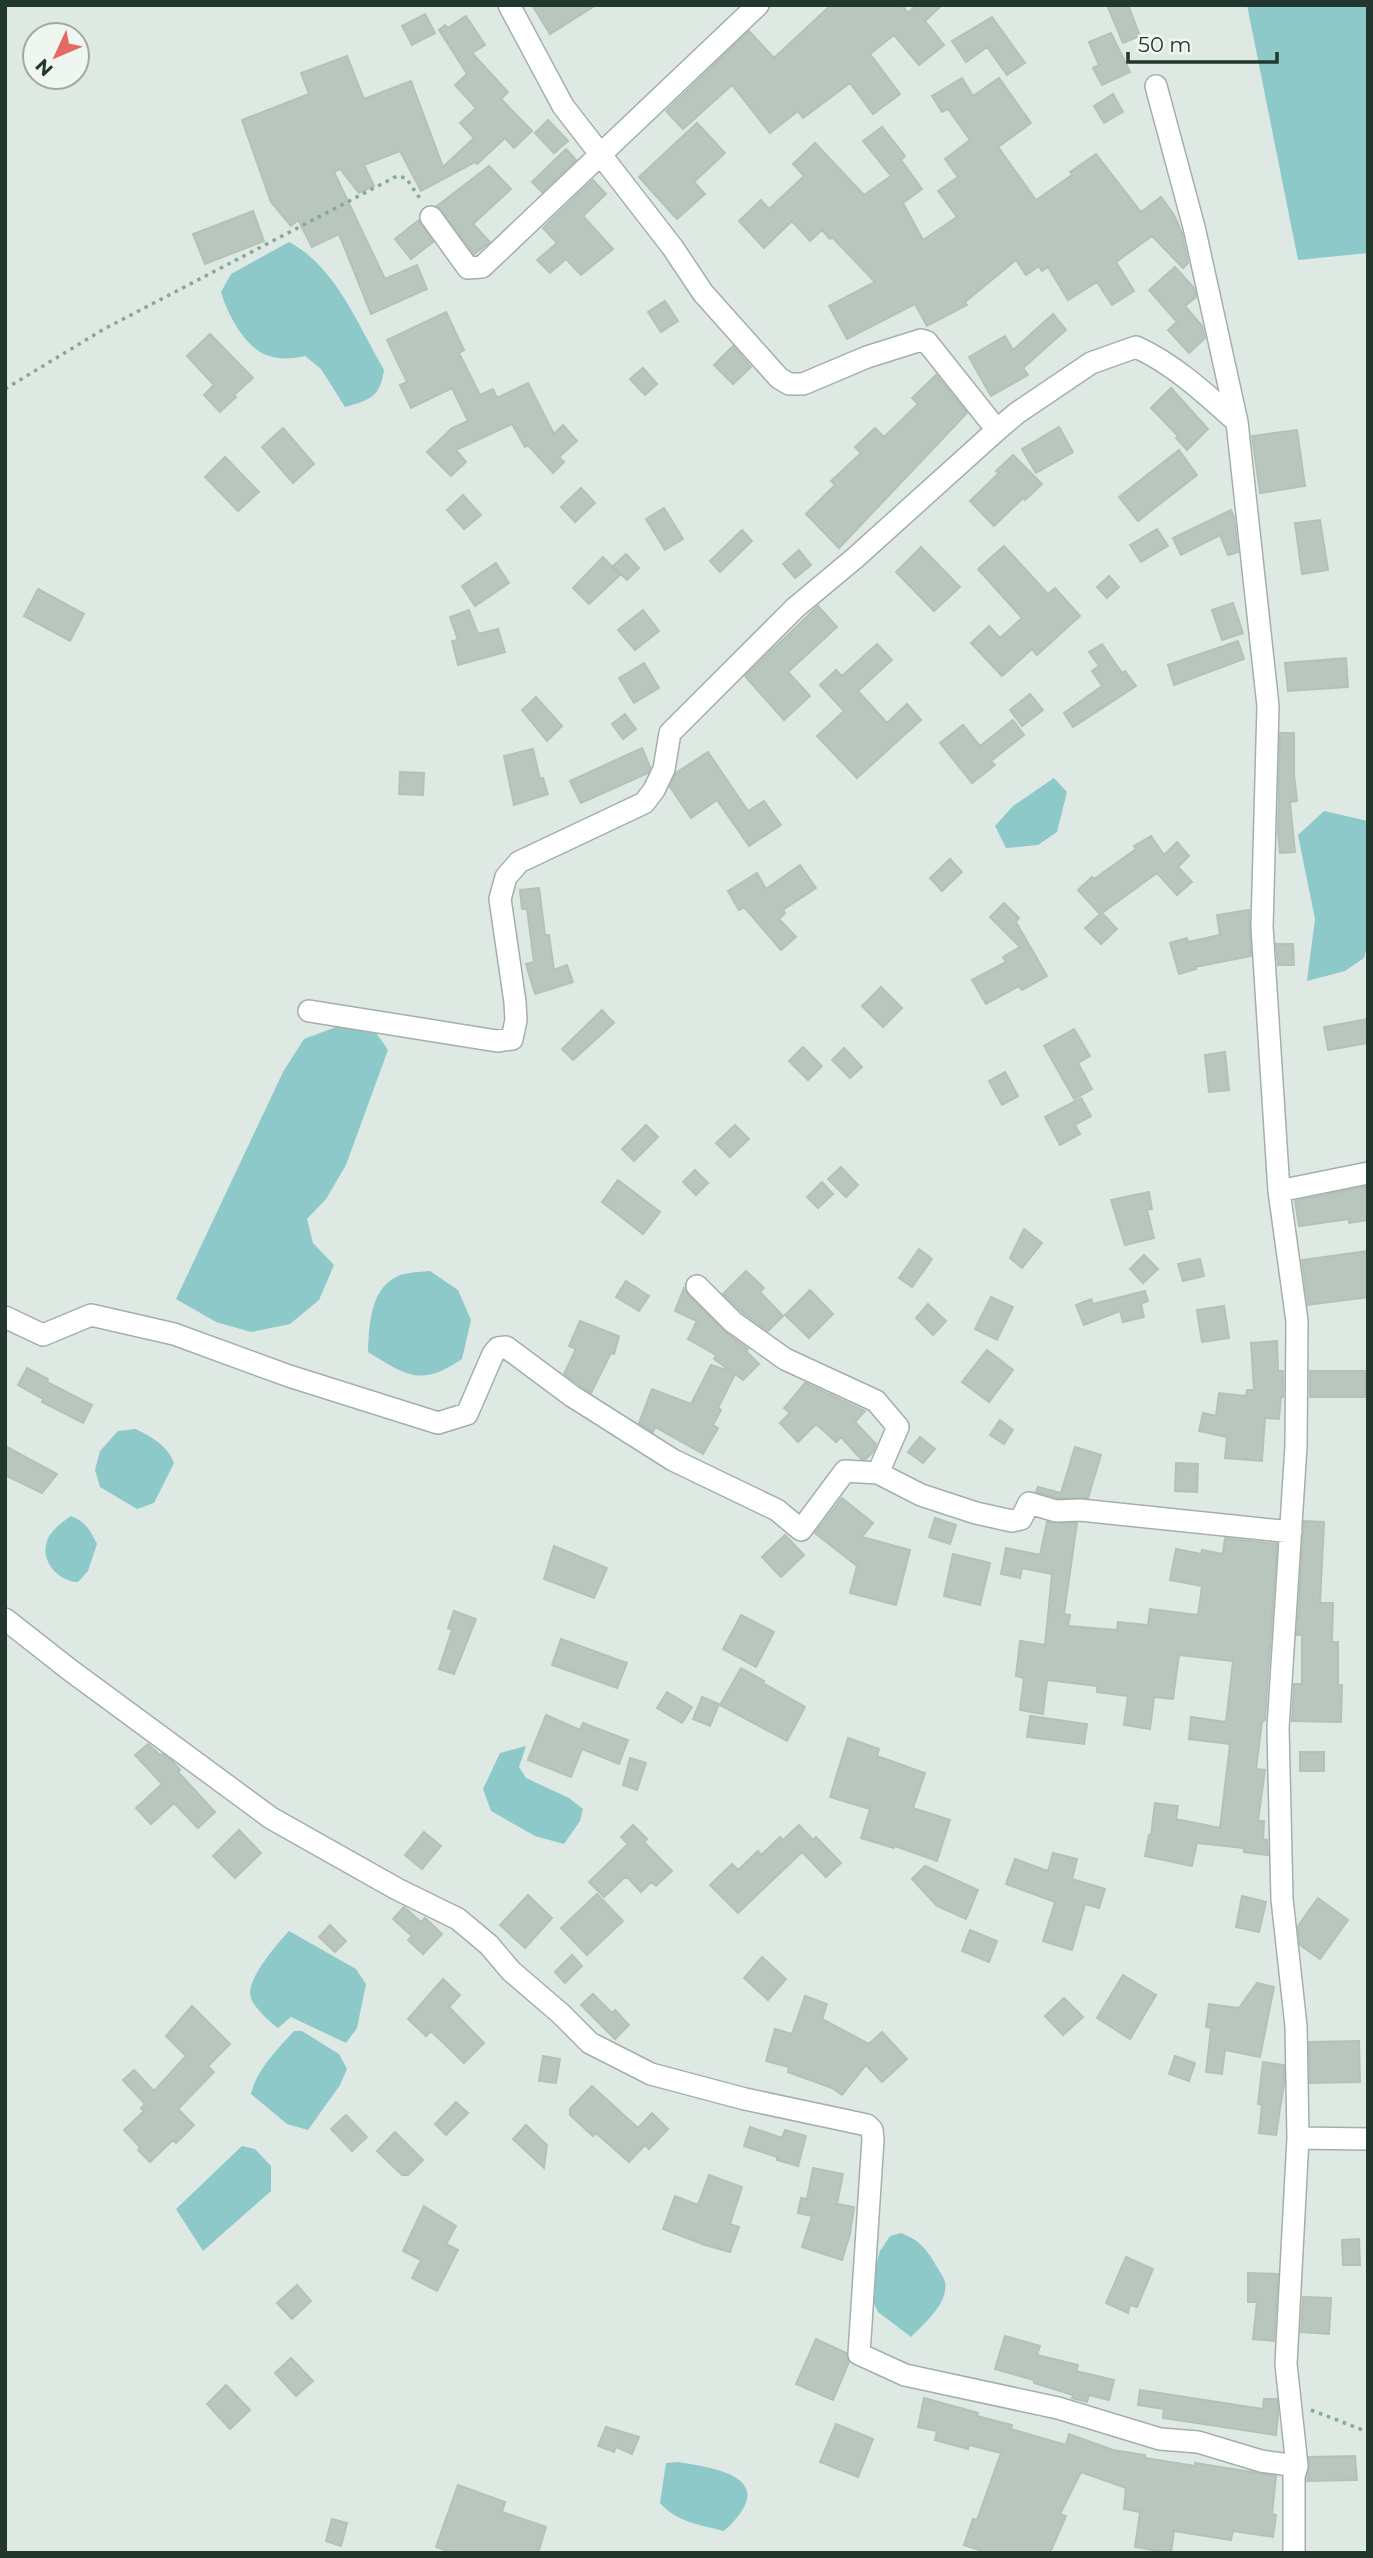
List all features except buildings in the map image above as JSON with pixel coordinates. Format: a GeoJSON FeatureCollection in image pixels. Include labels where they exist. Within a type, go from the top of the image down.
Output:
{"type":"FeatureCollection","features":[{"type":"Feature","properties":{"kind":"street"},"geometry":{"type":"LineString","coordinates":[[509,5],[563,106],[673,248],[703,293],[779,378],[789,384],[803,384],[921,340],[927,342],[997,430]]}},
{"type":"Feature","properties":{"kind":"street"},"geometry":{"type":"LineString","coordinates":[[431,217],[468,268],[482,267],[758,5]]}},
{"type":"Feature","properties":{"kind":"street"},"geometry":{"type":"LineString","coordinates":[[1156,86],[1195,227],[1237,422],[1268,706],[1262,927],[1279,1191],[1297,1321],[1296,1446],[1278,1728],[1282,1899],[1296,2026],[1298,2138],[1286,2364],[1297,2466],[1294,2476],[1294,2553]]}},
{"type":"Feature","properties":{"kind":"street"},"geometry":{"type":"LineString","coordinates":[[309,1011],[497,1041],[512,1039],[516,1020],[500,899],[506,877],[519,862],[644,803],[664,769],[670,733],[795,608],[855,558],[997,430],[1017,413],[1091,363],[1136,347],[1154,355],[1237,422]]}},
{"type":"Feature","properties":{"kind":"street"},"geometry":{"type":"LineString","coordinates":[[1279,1191],[1368,1173]]}},
{"type":"Feature","properties":{"kind":"street"},"geometry":{"type":"LineString","coordinates":[[697,1286],[733,1322],[785,1359],[876,1401],[898,1427],[878,1473]]}},
{"type":"Feature","properties":{"kind":"street"},"geometry":{"type":"LineString","coordinates":[[5,1317],[43,1335],[91,1315],[174,1334],[289,1377],[438,1423],[467,1414],[493,1354],[498,1348],[506,1347],[572,1396],[673,1460],[777,1510],[801,1530],[845,1471],[878,1473],[921,1495],[976,1513],[1012,1521],[1021,1519],[1029,1503],[1056,1511],[1080,1510],[1291,1532]]}},
{"type":"Feature","properties":{"kind":"street"},"geometry":{"type":"LineString","coordinates":[[5,1619],[271,1818],[397,1889],[458,1919],[489,1945],[511,1971],[590,2043],[651,2074],[745,2099],[867,2125],[872,2130],[873,2139],[859,2354],[905,2375],[1058,2408],[1160,2439],[1198,2442],[1261,2462],[1297,2466]]}},
{"type":"Feature","properties":{"kind":"street"},"geometry":{"type":"LineString","coordinates":[[1298,2138],[1368,2139]]}},
{"type":"Feature","properties":{"kind":"path"},"geometry":{"type":"LineString","coordinates":[[5,389],[104,328],[397,176],[406,178],[431,217]]}},
{"type":"Feature","properties":{"kind":"path"},"geometry":{"type":"LineString","coordinates":[[1288,2400],[1368,2432]]}},
{"type":"Feature","properties":{"kind":"water"},"geometry":{"type":"Polygon","coordinates":[[[1247,5],[1368,5],[1368,253],[1298,260],[1247,5]]]}},
{"type":"Feature","properties":{"kind":"water"},"geometry":{"type":"Polygon","coordinates":[[[289,242],[306,253],[333,282],[384,370],[380,387],[367,400],[345,407],[321,369],[305,356],[276,358],[258,351],[244,337],[227,309],[221,292],[231,274],[289,242]]]}},
{"type":"Feature","properties":{"kind":"water"},"geometry":{"type":"Polygon","coordinates":[[[1054,778],[1067,792],[1057,832],[1038,845],[1006,848],[995,826],[1013,806],[1054,778]]]}},
{"type":"Feature","properties":{"kind":"water"},"geometry":{"type":"Polygon","coordinates":[[[1324,811],[1368,821],[1368,944],[1364,958],[1345,971],[1307,981],[1315,919],[1298,835],[1324,811]]]}},
{"type":"Feature","properties":{"kind":"water"},"geometry":{"type":"Polygon","coordinates":[[[336,1027],[372,1027],[388,1050],[346,1165],[326,1199],[307,1219],[313,1243],[334,1265],[319,1300],[290,1324],[251,1332],[216,1322],[176,1299],[283,1072],[304,1039],[336,1027]]]}},
{"type":"Feature","properties":{"kind":"water"},"geometry":{"type":"Polygon","coordinates":[[[430,1271],[458,1290],[471,1320],[462,1359],[436,1373],[414,1375],[393,1367],[368,1352],[370,1321],[376,1300],[387,1283],[404,1274],[430,1271]]]}},
{"type":"Feature","properties":{"kind":"water"},"geometry":{"type":"Polygon","coordinates":[[[136,1429],[163,1447],[174,1463],[154,1503],[137,1509],[100,1487],[95,1470],[100,1451],[118,1431],[136,1429]]]}},
{"type":"Feature","properties":{"kind":"water"},"geometry":{"type":"Polygon","coordinates":[[[71,1516],[87,1527],[97,1544],[88,1571],[78,1582],[65,1579],[54,1571],[46,1552],[47,1540],[52,1532],[71,1516]]]}},
{"type":"Feature","properties":{"kind":"water"},"geometry":{"type":"Polygon","coordinates":[[[526,1746],[519,1767],[526,1778],[569,1798],[583,1809],[580,1821],[564,1844],[535,1836],[491,1811],[483,1789],[500,1753],[526,1746]]]}},
{"type":"Feature","properties":{"kind":"water"},"geometry":{"type":"Polygon","coordinates":[[[289,1931],[356,1969],[366,1984],[357,2028],[346,2043],[291,2017],[278,2028],[253,2003],[250,1993],[255,1977],[289,1931]]]}},
{"type":"Feature","properties":{"kind":"water"},"geometry":{"type":"Polygon","coordinates":[[[294,2031],[302,2031],[339,2054],[347,2069],[340,2085],[308,2130],[287,2124],[251,2094],[263,2068],[294,2031]]]}},
{"type":"Feature","properties":{"kind":"water"},"geometry":{"type":"Polygon","coordinates":[[[242,2146],[255,2149],[271,2166],[271,2191],[203,2251],[176,2209],[242,2146]]]}},
{"type":"Feature","properties":{"kind":"water"},"geometry":{"type":"Polygon","coordinates":[[[901,2233],[924,2248],[945,2282],[943,2298],[939,2305],[911,2337],[878,2312],[868,2291],[880,2251],[890,2236],[901,2233]]]}},
{"type":"Feature","properties":{"kind":"water"},"geometry":{"type":"Polygon","coordinates":[[[678,2462],[728,2473],[746,2489],[747,2500],[740,2514],[724,2531],[681,2519],[660,2503],[666,2463],[678,2462]]]}}]}
